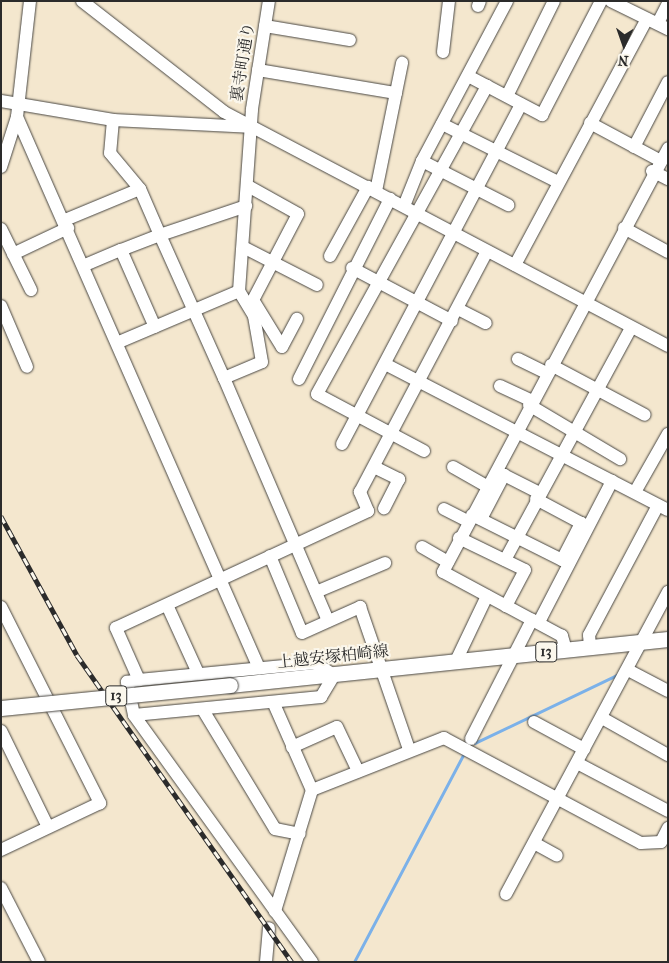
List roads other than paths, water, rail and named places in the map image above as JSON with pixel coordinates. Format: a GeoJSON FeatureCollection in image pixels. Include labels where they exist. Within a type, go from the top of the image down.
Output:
{"type":"FeatureCollection","features":[{"type":"Feature","properties":{"kind":"main road","name":"上越安塚柏崎線"},"geometry":{"type":"LineString","coordinates":[[1,708],[334,676],[382,668],[512,657],[668,639]]}},
{"type":"Feature","properties":{"kind":"street"},"geometry":{"type":"LineString","coordinates":[[1,167],[17,117],[17,103],[30,1]]}},
{"type":"Feature","properties":{"kind":"street"},"geometry":{"type":"LineString","coordinates":[[82,1],[203,99],[251,127],[668,346]]}},
{"type":"Feature","properties":{"kind":"street","name":"裏寺町通り"},"geometry":{"type":"LineString","coordinates":[[239,291],[251,127],[269,1]]}},
{"type":"Feature","properties":{"kind":"street"},"geometry":{"type":"LineString","coordinates":[[443,52],[449,1]]}},
{"type":"Feature","properties":{"kind":"street"},"geometry":{"type":"LineString","coordinates":[[424,451],[316,394],[378,282],[409,209],[422,161],[507,1]]}},
{"type":"Feature","properties":{"kind":"street"},"geometry":{"type":"LineString","coordinates":[[507,96],[554,1]]}},
{"type":"Feature","properties":{"kind":"street"},"geometry":{"type":"LineString","coordinates":[[468,76],[542,115],[601,1]]}},
{"type":"Feature","properties":{"kind":"street"},"geometry":{"type":"LineString","coordinates":[[611,1],[658,24]]}},
{"type":"Feature","properties":{"kind":"street"},"geometry":{"type":"LineString","coordinates":[[515,266],[590,123],[658,24],[668,3]]}},
{"type":"Feature","properties":{"kind":"street"},"geometry":{"type":"LineString","coordinates":[[265,26],[350,40]]}},
{"type":"Feature","properties":{"kind":"street"},"geometry":{"type":"LineString","coordinates":[[330,256],[372,189],[402,63]]}},
{"type":"Feature","properties":{"kind":"street"},"geometry":{"type":"LineString","coordinates":[[258,70],[396,93]]}},
{"type":"Feature","properties":{"kind":"street"},"geometry":{"type":"LineString","coordinates":[[634,147],[668,82]]}},
{"type":"Feature","properties":{"kind":"street"},"geometry":{"type":"LineString","coordinates":[[409,209],[441,170],[487,86]]}},
{"type":"Feature","properties":{"kind":"street"},"geometry":{"type":"LineString","coordinates":[[1,101],[113,120],[251,127]]}},
{"type":"Feature","properties":{"kind":"street"},"geometry":{"type":"LineString","coordinates":[[342,444],[454,234],[479,191],[521,104]]}},
{"type":"Feature","properties":{"kind":"street"},"geometry":{"type":"LineString","coordinates":[[17,117],[85,264],[259,668]]}},
{"type":"Feature","properties":{"kind":"street"},"geometry":{"type":"LineString","coordinates":[[113,120],[110,153],[140,189],[224,378],[328,621]]}},
{"type":"Feature","properties":{"kind":"street"},"geometry":{"type":"LineString","coordinates":[[590,123],[661,161]]}},
{"type":"Feature","properties":{"kind":"street"},"geometry":{"type":"LineString","coordinates":[[442,124],[461,131],[558,182]]}},
{"type":"Feature","properties":{"kind":"street"},"geometry":{"type":"LineString","coordinates":[[473,518],[517,429],[624,228],[652,171],[661,161],[668,148]]}},
{"type":"Feature","properties":{"kind":"street"},"geometry":{"type":"LineString","coordinates":[[422,161],[508,205]]}},
{"type":"Feature","properties":{"kind":"street"},"geometry":{"type":"LineString","coordinates":[[652,171],[668,179]]}},
{"type":"Feature","properties":{"kind":"street"},"geometry":{"type":"LineString","coordinates":[[248,186],[298,214],[253,300],[282,347],[297,319]]}},
{"type":"Feature","properties":{"kind":"street"},"geometry":{"type":"LineString","coordinates":[[13,254],[66,224],[140,189]]}},
{"type":"Feature","properties":{"kind":"street"},"geometry":{"type":"LineString","coordinates":[[299,379],[352,268],[390,199]]}},
{"type":"Feature","properties":{"kind":"street"},"geometry":{"type":"LineString","coordinates":[[85,264],[160,235],[246,206]]}},
{"type":"Feature","properties":{"kind":"street"},"geometry":{"type":"LineString","coordinates":[[624,228],[668,252]]}},
{"type":"Feature","properties":{"kind":"street"},"geometry":{"type":"LineString","coordinates":[[1,229],[31,290]]}},
{"type":"Feature","properties":{"kind":"street"},"geometry":{"type":"LineString","coordinates":[[243,247],[317,285]]}},
{"type":"Feature","properties":{"kind":"street"},"geometry":{"type":"LineString","coordinates":[[122,250],[155,327]]}},
{"type":"Feature","properties":{"kind":"street"},"geometry":{"type":"LineString","coordinates":[[139,680],[116,628],[167,605],[221,576],[270,556],[295,542],[368,511],[360,492],[452,321],[487,251]]}},
{"type":"Feature","properties":{"kind":"street"},"geometry":{"type":"LineString","coordinates":[[352,268],[452,321]]}},
{"type":"Feature","properties":{"kind":"street"},"geometry":{"type":"LineString","coordinates":[[119,342],[239,291],[254,316],[262,362],[224,378]]}},
{"type":"Feature","properties":{"kind":"street"},"geometry":{"type":"LineString","coordinates":[[1,306],[27,366]]}},
{"type":"Feature","properties":{"kind":"street"},"geometry":{"type":"LineString","coordinates":[[458,309],[486,324]]}},
{"type":"Feature","properties":{"kind":"street"},"geometry":{"type":"LineString","coordinates":[[505,560],[596,388],[631,328]]}},
{"type":"Feature","properties":{"kind":"street"},"geometry":{"type":"LineString","coordinates":[[518,359],[596,388],[645,415]]}},
{"type":"Feature","properties":{"kind":"street"},"geometry":{"type":"LineString","coordinates":[[385,364],[517,429],[663,507],[589,635],[590,648]]}},
{"type":"Feature","properties":{"kind":"street"},"geometry":{"type":"LineString","coordinates":[[500,386],[531,403],[620,459]]}},
{"type":"Feature","properties":{"kind":"street"},"geometry":{"type":"LineString","coordinates":[[635,492],[666,431]]}},
{"type":"Feature","properties":{"kind":"street"},"geometry":{"type":"LineString","coordinates":[[374,466],[399,479],[384,508]]}},
{"type":"Feature","properties":{"kind":"street"},"geometry":{"type":"LineString","coordinates":[[453,467],[488,486]]}},
{"type":"Feature","properties":{"kind":"street"},"geometry":{"type":"LineString","coordinates":[[444,509],[473,518],[517,537],[562,560],[581,523],[504,475],[473,518],[459,538],[443,572],[562,636],[566,650]]}},
{"type":"Feature","properties":{"kind":"street"},"geometry":{"type":"LineString","coordinates":[[472,738],[512,657],[535,621],[612,481]]}},
{"type":"Feature","properties":{"kind":"street"},"geometry":{"type":"LineString","coordinates":[[459,538],[525,570],[506,606]]}},
{"type":"Feature","properties":{"kind":"street"},"geometry":{"type":"LineString","coordinates":[[422,547],[448,562]]}},
{"type":"Feature","properties":{"kind":"street"},"geometry":{"type":"LineString","coordinates":[[270,556],[302,633],[360,607],[409,749]]}},
{"type":"Feature","properties":{"kind":"street"},"geometry":{"type":"LineString","coordinates":[[316,592],[385,563]]}},
{"type":"Feature","properties":{"kind":"street"},"geometry":{"type":"LineString","coordinates":[[506,894],[628,670],[640,642],[668,592]]}},
{"type":"Feature","properties":{"kind":"street"},"geometry":{"type":"LineString","coordinates":[[456,661],[487,596]]}},
{"type":"Feature","properties":{"kind":"street"},"geometry":{"type":"LineString","coordinates":[[167,605],[198,673]]}},
{"type":"Feature","properties":{"kind":"street"},"geometry":{"type":"LineString","coordinates":[[1,607],[100,803],[1,850]]}},
{"type":"Feature","properties":{"kind":"street"},"geometry":{"type":"LineString","coordinates":[[134,715],[274,704],[321,697],[334,676],[315,663],[198,673],[127,682],[134,715],[312,962]]}},
{"type":"Feature","properties":{"kind":"street"},"geometry":{"type":"LineString","coordinates":[[628,670],[668,691]]}},
{"type":"Feature","properties":{"kind":"street"},"geometry":{"type":"LineString","coordinates":[[274,704],[312,790],[275,911]]}},
{"type":"Feature","properties":{"kind":"street"},"geometry":{"type":"LineString","coordinates":[[202,710],[275,829],[300,834]]}},
{"type":"Feature","properties":{"kind":"street"},"geometry":{"type":"LineString","coordinates":[[602,718],[668,755]]}},
{"type":"Feature","properties":{"kind":"street"},"geometry":{"type":"LineString","coordinates":[[534,722],[584,749]]}},
{"type":"Feature","properties":{"kind":"street"},"geometry":{"type":"LineString","coordinates":[[292,747],[337,727],[358,771]]}},
{"type":"Feature","properties":{"kind":"street"},"geometry":{"type":"LineString","coordinates":[[1,731],[48,827]]}},
{"type":"Feature","properties":{"kind":"street"},"geometry":{"type":"LineString","coordinates":[[312,790],[409,749],[444,738],[557,801],[642,843],[661,842],[668,828]]}},
{"type":"Feature","properties":{"kind":"street"},"geometry":{"type":"LineString","coordinates":[[577,762],[668,811]]}},
{"type":"Feature","properties":{"kind":"street"},"geometry":{"type":"LineString","coordinates":[[534,843],[558,856]]}},
{"type":"Feature","properties":{"kind":"street"},"geometry":{"type":"LineString","coordinates":[[1,888],[39,962]]}},
{"type":"Feature","properties":{"kind":"street"},"geometry":{"type":"LineString","coordinates":[[266,962],[269,928]]}},
{"type":"Feature","properties":{"kind":"waterway"},"geometry":{"type":"LineString","coordinates":[[475,743],[619,674]]}},
{"type":"Feature","properties":{"kind":"waterway"},"geometry":{"type":"LineString","coordinates":[[354,962],[464,753]]}},
{"type":"Feature","properties":{"kind":"railway"},"geometry":{"type":"LineString","coordinates":[[1,516],[77,655],[292,962]]}}]}
